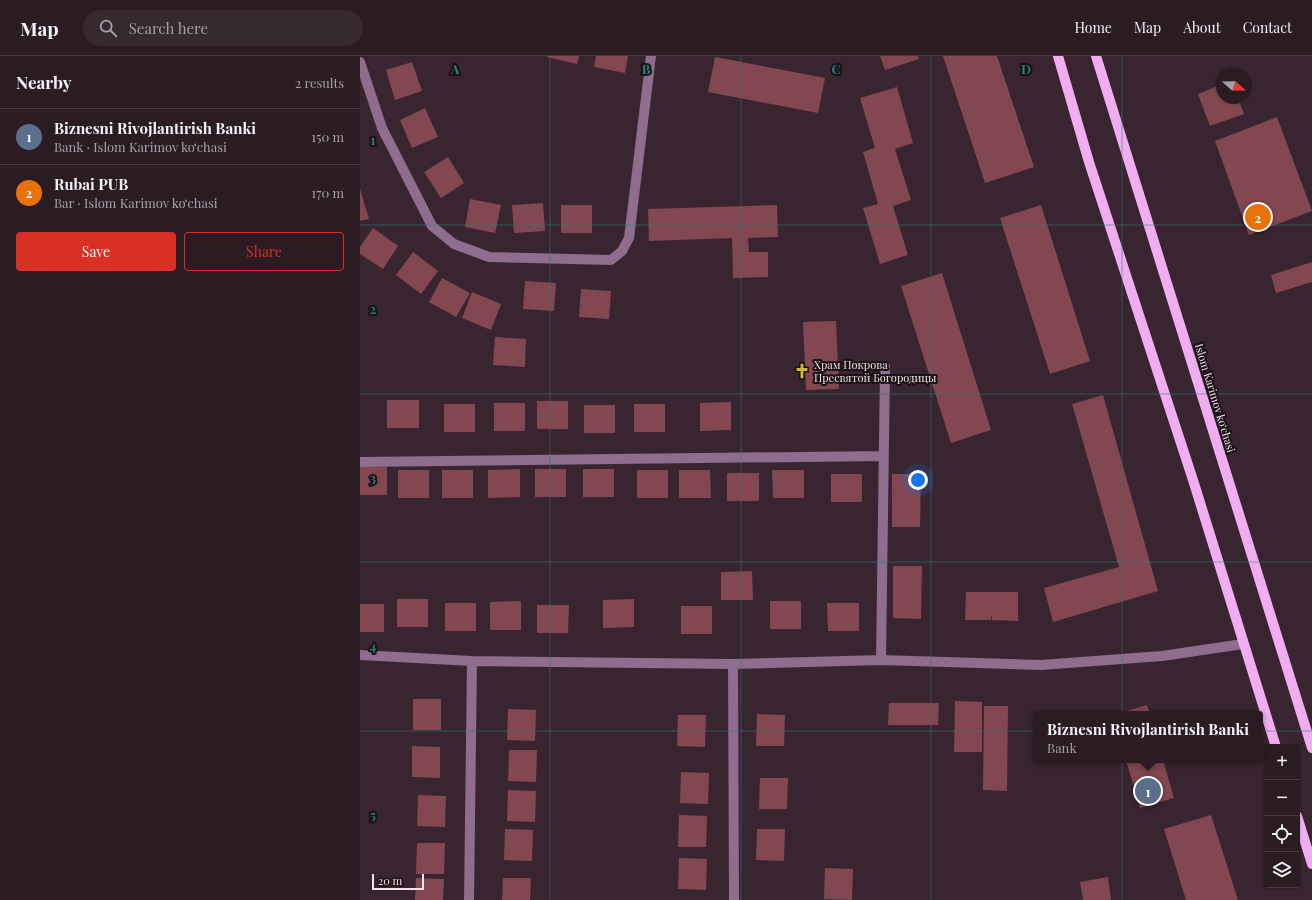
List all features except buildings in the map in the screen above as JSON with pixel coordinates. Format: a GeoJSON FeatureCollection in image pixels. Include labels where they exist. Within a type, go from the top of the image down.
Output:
{"type":"FeatureCollection","features":[{"type":"Feature","properties":{"kind":"main road"},"geometry":{"type":"LineString","coordinates":[[1058,56],[1089,162],[1195,488],[1275,744]]}},
{"type":"Feature","properties":{"kind":"main road","name":"Islom Karimov ko‘chasi"},"geometry":{"type":"LineString","coordinates":[[1096,56],[1312,748]]}},
{"type":"Feature","properties":{"kind":"main road"},"geometry":{"type":"LineString","coordinates":[[1300,826],[1312,864]]}},
{"type":"Feature","properties":{"kind":"street"},"geometry":{"type":"LineString","coordinates":[[360,62],[382,128],[428,219],[432,226],[454,244],[489,258],[611,260],[622,251],[629,238],[651,56]]}},
{"type":"Feature","properties":{"kind":"street"},"geometry":{"type":"LineString","coordinates":[[881,660],[885,367]]}},
{"type":"Feature","properties":{"kind":"street"},"geometry":{"type":"LineString","coordinates":[[360,462],[884,456]]}},
{"type":"Feature","properties":{"kind":"street"},"geometry":{"type":"LineString","coordinates":[[360,655],[472,661],[733,664],[881,660],[1041,664],[1162,656],[1243,644]]}},
{"type":"Feature","properties":{"kind":"street"},"geometry":{"type":"LineString","coordinates":[[469,900],[472,661]]}},
{"type":"Feature","properties":{"kind":"street"},"geometry":{"type":"LineString","coordinates":[[733,664],[734,900]]}},
{"type":"Feature","properties":{"kind":"place","name":"Rubai PUB"},"geometry":{"type":"Point","coordinates":[1258,217]}},
{"type":"Feature","properties":{"kind":"place","name":"Храм Покрова Пресвятой Богородицы"},"geometry":{"type":"Point","coordinates":[802,371]}},
{"type":"Feature","properties":{"kind":"place","name":"Biznesni Rivojlantirish Banki"},"geometry":{"type":"Point","coordinates":[1148,791]}}]}
